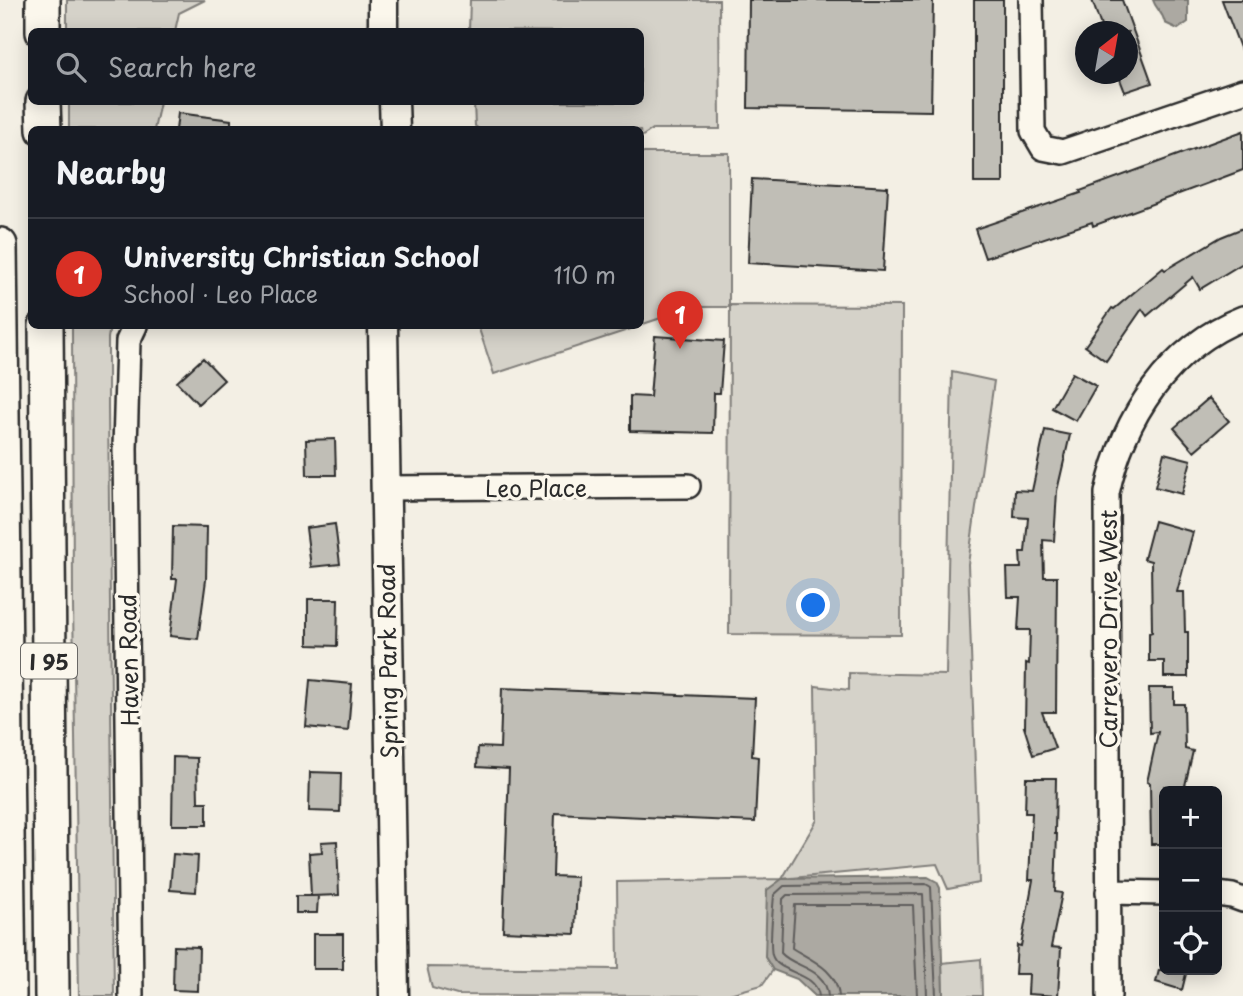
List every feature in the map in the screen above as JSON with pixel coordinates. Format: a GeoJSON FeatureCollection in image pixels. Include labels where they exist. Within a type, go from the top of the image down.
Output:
{"type":"FeatureCollection","features":[{"type":"Feature","properties":{"kind":"highway"},"geometry":{"type":"LineString","coordinates":[[43,0],[43,28]]}},
{"type":"Feature","properties":{"kind":"highway"},"geometry":{"type":"LineString","coordinates":[[43,105],[44,126]]}},
{"type":"Feature","properties":{"kind":"highway","name":"I 95"},"geometry":{"type":"LineString","coordinates":[[0,245],[9,996]]}},
{"type":"Feature","properties":{"kind":"highway","name":"I 95"},"geometry":{"type":"LineString","coordinates":[[46,329],[52,996]]}},
{"type":"Feature","properties":{"kind":"main road"},"geometry":{"type":"LineString","coordinates":[[383,0],[383,28]]}},
{"type":"Feature","properties":{"kind":"main road"},"geometry":{"type":"LineString","coordinates":[[376,105],[376,126]]}},
{"type":"Feature","properties":{"kind":"main road"},"geometry":{"type":"LineString","coordinates":[[394,105],[395,126]]}},
{"type":"Feature","properties":{"kind":"main road","name":"Spring Park Road"},"geometry":{"type":"LineString","coordinates":[[383,329],[394,996]]}},
{"type":"Feature","properties":{"kind":"street"},"geometry":{"type":"LineString","coordinates":[[1031,0],[1033,131],[1043,148],[1063,152],[1243,91]]}},
{"type":"Feature","properties":{"kind":"street","name":"Carrevero Drive West"},"geometry":{"type":"LineString","coordinates":[[1108,996],[1107,493],[1112,468],[1122,442],[1135,416],[1167,370],[1215,331],[1243,318]]}},
{"type":"Feature","properties":{"kind":"street","name":"Haven Road"},"geometry":{"type":"LineString","coordinates":[[131,996],[125,448],[128,341],[134,329]]}},
{"type":"Feature","properties":{"kind":"street","name":"Leo Place"},"geometry":{"type":"LineString","coordinates":[[385,488],[688,486]]}},
{"type":"Feature","properties":{"kind":"street"},"geometry":{"type":"LineString","coordinates":[[1108,892],[1159,893]]}},
{"type":"Feature","properties":{"kind":"street"},"geometry":{"type":"LineString","coordinates":[[1222,895],[1243,900]]}},
{"type":"Feature","properties":{"kind":"shaded area"},"geometry":{"type":"Polygon","coordinates":[[[67,0],[205,0],[179,13],[176,28],[67,28],[67,0]]]}},
{"type":"Feature","properties":{"kind":"shaded area"},"geometry":{"type":"Polygon","coordinates":[[[470,0],[719,0],[720,129],[653,129],[644,135],[644,126],[475,126],[474,105],[644,105],[644,28],[469,28],[470,0]]]}},
{"type":"Feature","properties":{"kind":"shaded area"},"geometry":{"type":"Polygon","coordinates":[[[69,105],[159,105],[155,126],[69,126],[69,105]]]}},
{"type":"Feature","properties":{"kind":"shaded area"},"geometry":{"type":"Polygon","coordinates":[[[644,153],[729,153],[729,307],[694,307],[644,324],[644,153]]]}},
{"type":"Feature","properties":{"kind":"shaded area"},"geometry":{"type":"Polygon","coordinates":[[[730,305],[902,306],[901,635],[729,634],[730,305]]]}},
{"type":"Feature","properties":{"kind":"shaded area"},"geometry":{"type":"Polygon","coordinates":[[[72,329],[110,329],[114,996],[79,996],[72,329]]]}},
{"type":"Feature","properties":{"kind":"shaded area"},"geometry":{"type":"Polygon","coordinates":[[[479,329],[631,329],[494,374],[479,329]]]}},
{"type":"Feature","properties":{"kind":"shaded area"},"geometry":{"type":"Polygon","coordinates":[[[952,372],[994,381],[968,564],[979,883],[948,889],[937,864],[782,879],[817,820],[815,686],[849,690],[849,673],[946,675],[952,372]]]}},
{"type":"Feature","properties":{"kind":"shaded area"},"geometry":{"type":"Polygon","coordinates":[[[782,879],[765,957],[773,970],[762,985],[722,996],[457,995],[432,988],[427,967],[618,969],[617,882],[782,879]]]}},
{"type":"Feature","properties":{"kind":"shaded area"},"geometry":{"type":"Polygon","coordinates":[[[981,959],[982,996],[943,996],[942,963],[981,959]]]}},
{"type":"Feature","properties":{"kind":"water"},"geometry":{"type":"Polygon","coordinates":[[[1153,0],[1188,0],[1188,22],[1178,29],[1165,23],[1153,0]]]}},
{"type":"Feature","properties":{"kind":"water"},"geometry":{"type":"Polygon","coordinates":[[[928,877],[937,882],[940,888],[943,996],[815,996],[797,979],[773,970],[765,957],[767,890],[782,879],[928,877]]]}},
{"type":"Feature","properties":{"kind":"building"},"geometry":{"type":"Polygon","coordinates":[[[749,0],[933,0],[931,111],[748,108],[749,0]]]}},
{"type":"Feature","properties":{"kind":"building"},"geometry":{"type":"Polygon","coordinates":[[[974,0],[1003,0],[1003,183],[974,183],[974,0]]]}},
{"type":"Feature","properties":{"kind":"building"},"geometry":{"type":"Polygon","coordinates":[[[1092,0],[1122,0],[1130,21],[1099,21],[1092,0]]]}},
{"type":"Feature","properties":{"kind":"building"},"geometry":{"type":"Polygon","coordinates":[[[1222,0],[1243,0],[1243,53],[1242,53],[1222,0]]]}},
{"type":"Feature","properties":{"kind":"building"},"geometry":{"type":"Polygon","coordinates":[[[1138,44],[1152,83],[1125,92],[1122,84],[1138,84],[1138,44]]]}},
{"type":"Feature","properties":{"kind":"building"},"geometry":{"type":"Polygon","coordinates":[[[178,113],[231,120],[231,126],[176,126],[178,113]]]}},
{"type":"Feature","properties":{"kind":"building"},"geometry":{"type":"Polygon","coordinates":[[[1243,131],[1243,170],[1093,226],[1092,222],[985,258],[975,229],[1081,193],[1080,191],[1243,131]]]}},
{"type":"Feature","properties":{"kind":"building"},"geometry":{"type":"Polygon","coordinates":[[[752,179],[888,187],[883,271],[748,263],[752,179]]]}},
{"type":"Feature","properties":{"kind":"building"},"geometry":{"type":"Polygon","coordinates":[[[1243,228],[1243,263],[1200,289],[1193,277],[1147,316],[1142,309],[1106,361],[1085,346],[1112,308],[1163,268],[1165,270],[1221,237],[1243,228]]]}},
{"type":"Feature","properties":{"kind":"building"},"geometry":{"type":"Polygon","coordinates":[[[655,336],[724,341],[720,393],[714,393],[713,433],[630,431],[630,396],[650,397],[655,336]]]}},
{"type":"Feature","properties":{"kind":"building"},"geometry":{"type":"Polygon","coordinates":[[[203,358],[224,380],[198,404],[177,382],[203,358]]]}},
{"type":"Feature","properties":{"kind":"building"},"geometry":{"type":"Polygon","coordinates":[[[1072,373],[1096,386],[1076,421],[1052,408],[1072,373]]]}},
{"type":"Feature","properties":{"kind":"building"},"geometry":{"type":"Polygon","coordinates":[[[1209,398],[1229,421],[1194,451],[1174,428],[1209,398]]]}},
{"type":"Feature","properties":{"kind":"building"},"geometry":{"type":"Polygon","coordinates":[[[1045,430],[1070,435],[1057,491],[1054,541],[1043,540],[1044,577],[1057,577],[1056,712],[1042,712],[1055,748],[1033,755],[1024,727],[1030,630],[1018,630],[1020,597],[1008,597],[1007,568],[1021,568],[1020,552],[1025,552],[1028,518],[1014,517],[1015,490],[1032,491],[1045,430]]]}},
{"type":"Feature","properties":{"kind":"building"},"geometry":{"type":"Polygon","coordinates":[[[335,439],[336,475],[307,475],[306,440],[335,439]]]}},
{"type":"Feature","properties":{"kind":"building"},"geometry":{"type":"Polygon","coordinates":[[[1164,453],[1191,460],[1182,494],[1155,487],[1164,453]]]}},
{"type":"Feature","properties":{"kind":"building"},"geometry":{"type":"Polygon","coordinates":[[[1154,521],[1193,532],[1177,592],[1184,592],[1185,632],[1188,632],[1188,677],[1164,677],[1164,661],[1149,661],[1149,633],[1152,632],[1151,561],[1144,559],[1154,521]]]}},
{"type":"Feature","properties":{"kind":"building"},"geometry":{"type":"Polygon","coordinates":[[[335,524],[340,564],[311,567],[306,528],[335,524]]]}},
{"type":"Feature","properties":{"kind":"building"},"geometry":{"type":"Polygon","coordinates":[[[173,526],[207,527],[206,580],[198,639],[170,636],[177,579],[172,579],[173,526]]]}},
{"type":"Feature","properties":{"kind":"building"},"geometry":{"type":"Polygon","coordinates":[[[308,599],[338,599],[337,646],[308,645],[308,599]]]}},
{"type":"Feature","properties":{"kind":"building"},"geometry":{"type":"Polygon","coordinates":[[[310,680],[352,684],[348,731],[306,727],[310,680]]]}},
{"type":"Feature","properties":{"kind":"building"},"geometry":{"type":"Polygon","coordinates":[[[502,688],[755,698],[752,756],[758,757],[755,822],[555,813],[553,876],[577,877],[575,934],[503,931],[509,769],[477,767],[478,747],[500,748],[502,688]]]}},
{"type":"Feature","properties":{"kind":"building"},"geometry":{"type":"Polygon","coordinates":[[[1149,688],[1174,688],[1174,704],[1184,704],[1185,749],[1193,751],[1185,786],[1159,786],[1159,844],[1151,844],[1150,783],[1147,782],[1158,732],[1150,733],[1149,688]]]}},
{"type":"Feature","properties":{"kind":"building"},"geometry":{"type":"Polygon","coordinates":[[[173,757],[197,758],[198,802],[207,802],[207,825],[172,825],[173,757]]]}},
{"type":"Feature","properties":{"kind":"building"},"geometry":{"type":"Polygon","coordinates":[[[310,772],[341,773],[340,812],[309,811],[310,772]]]}},
{"type":"Feature","properties":{"kind":"building"},"geometry":{"type":"Polygon","coordinates":[[[1026,778],[1056,778],[1055,892],[1062,893],[1051,947],[1061,948],[1058,996],[1028,994],[1029,974],[1015,974],[1017,945],[1021,946],[1033,880],[1029,880],[1032,813],[1025,813],[1026,778]]]}},
{"type":"Feature","properties":{"kind":"building"},"geometry":{"type":"Polygon","coordinates":[[[337,841],[339,895],[312,896],[318,896],[317,913],[296,913],[296,896],[311,896],[309,853],[322,852],[321,842],[337,841]]]}},
{"type":"Feature","properties":{"kind":"building"},"geometry":{"type":"Polygon","coordinates":[[[173,854],[198,856],[196,892],[170,890],[173,854]]]}},
{"type":"Feature","properties":{"kind":"building"},"geometry":{"type":"Polygon","coordinates":[[[313,934],[343,934],[343,969],[313,969],[313,934]]]}},
{"type":"Feature","properties":{"kind":"building"},"geometry":{"type":"Polygon","coordinates":[[[174,946],[199,947],[198,991],[173,990],[174,946]]]}},
{"type":"Feature","properties":{"kind":"building"},"geometry":{"type":"Polygon","coordinates":[[[1159,970],[1159,975],[1186,975],[1182,990],[1156,982],[1159,970]]]}},
{"type":"Feature","properties":{"kind":"place","name":"University Christian School"},"geometry":{"type":"Point","coordinates":[680,349]}}]}
